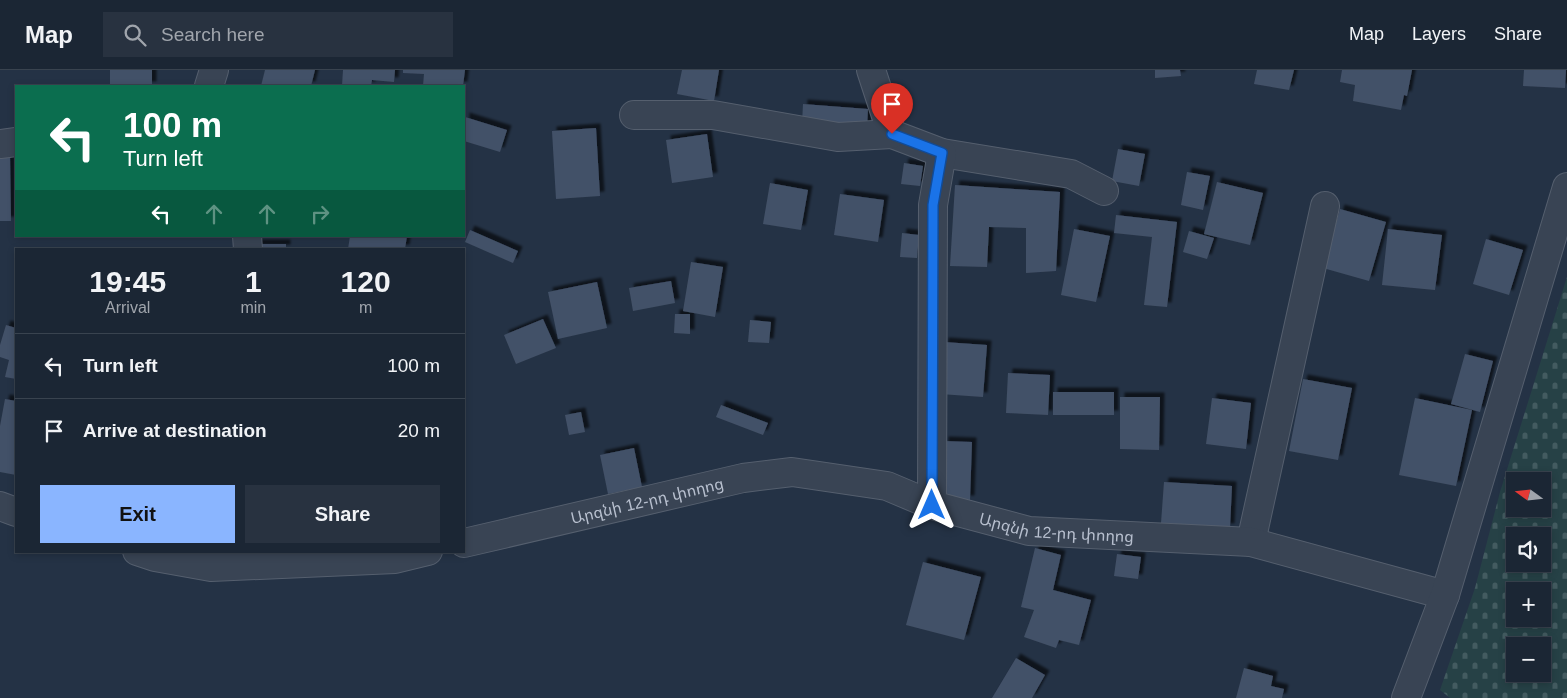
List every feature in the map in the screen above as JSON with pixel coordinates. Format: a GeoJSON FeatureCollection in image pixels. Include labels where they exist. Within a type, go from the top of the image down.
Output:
{"type":"FeatureCollection","features":[{"type":"Feature","properties":{"kind":"street"},"geometry":{"type":"LineString","coordinates":[[209,85],[214,70]]}},
{"type":"Feature","properties":{"kind":"street"},"geometry":{"type":"LineString","coordinates":[[871,70],[892,134]]}},
{"type":"Feature","properties":{"kind":"street"},"geometry":{"type":"LineString","coordinates":[[634,116],[713,115],[838,137],[892,134],[942,153],[1071,174],[1104,191]]}},
{"type":"Feature","properties":{"kind":"street"},"geometry":{"type":"LineString","coordinates":[[0,144],[15,142]]}},
{"type":"Feature","properties":{"kind":"street"},"geometry":{"type":"LineString","coordinates":[[932,505],[933,205],[942,153]]}},
{"type":"Feature","properties":{"kind":"street"},"geometry":{"type":"LineString","coordinates":[[1406,698],[1445,595],[1567,187]]}},
{"type":"Feature","properties":{"kind":"street"},"geometry":{"type":"LineString","coordinates":[[1251,542],[1325,206]]}},
{"type":"Feature","properties":{"kind":"street","name":"Արզնի 12-րդ փողոց"},"geometry":{"type":"LineString","coordinates":[[465,543],[743,478],[792,472],[887,486],[932,505],[1029,531],[1251,542],[1445,595]]}},
{"type":"Feature","properties":{"kind":"street"},"geometry":{"type":"LineString","coordinates":[[0,506],[15,512]]}},
{"type":"Feature","properties":{"kind":"street"},"geometry":{"type":"LineString","coordinates":[[150,553],[211,567],[395,559],[420,553]]}},
{"type":"Feature","properties":{"kind":"green space"},"geometry":{"type":"Polygon","coordinates":[[[1567,277],[1567,698],[1450,698],[1440,690],[1475,588],[1506,473],[1506,518],[1551,518],[1551,472],[1506,472],[1567,277]]]}},
{"type":"Feature","properties":{"kind":"building"},"geometry":{"type":"Polygon","coordinates":[[[110,70],[152,70],[152,85],[110,85],[110,70]]]}},
{"type":"Feature","properties":{"kind":"building"},"geometry":{"type":"Polygon","coordinates":[[[265,70],[315,70],[311,85],[261,85],[265,70]]]}},
{"type":"Feature","properties":{"kind":"building"},"geometry":{"type":"Polygon","coordinates":[[[343,70],[395,70],[394,82],[372,80],[371,85],[342,85],[343,70]]]}},
{"type":"Feature","properties":{"kind":"building"},"geometry":{"type":"Polygon","coordinates":[[[403,70],[465,70],[463,85],[423,85],[424,74],[403,73],[403,70]]]}},
{"type":"Feature","properties":{"kind":"building"},"geometry":{"type":"Polygon","coordinates":[[[682,70],[719,70],[714,101],[677,94],[682,70]]]}},
{"type":"Feature","properties":{"kind":"building"},"geometry":{"type":"Polygon","coordinates":[[[1155,70],[1180,70],[1181,76],[1155,78],[1155,70]]]}},
{"type":"Feature","properties":{"kind":"building"},"geometry":{"type":"Polygon","coordinates":[[[1257,70],[1294,70],[1289,90],[1254,84],[1257,70]]]}},
{"type":"Feature","properties":{"kind":"building"},"geometry":{"type":"Polygon","coordinates":[[[1342,70],[1412,70],[1407,96],[1404,95],[1401,110],[1353,101],[1355,85],[1340,82],[1342,70]]]}},
{"type":"Feature","properties":{"kind":"building"},"geometry":{"type":"Polygon","coordinates":[[[1524,70],[1566,70],[1565,88],[1523,86],[1524,70]]]}},
{"type":"Feature","properties":{"kind":"building"},"geometry":{"type":"Polygon","coordinates":[[[803,104],[868,109],[867,128],[802,124],[803,104]]]}},
{"type":"Feature","properties":{"kind":"building"},"geometry":{"type":"Polygon","coordinates":[[[465,117],[507,130],[500,152],[465,141],[465,117]]]}},
{"type":"Feature","properties":{"kind":"building"},"geometry":{"type":"Polygon","coordinates":[[[596,128],[600,196],[556,199],[552,131],[596,128]]]}},
{"type":"Feature","properties":{"kind":"building"},"geometry":{"type":"Polygon","coordinates":[[[707,134],[713,177],[672,183],[666,140],[707,134]]]}},
{"type":"Feature","properties":{"kind":"building"},"geometry":{"type":"Polygon","coordinates":[[[1118,149],[1145,154],[1139,186],[1112,181],[1118,149]]]}},
{"type":"Feature","properties":{"kind":"building"},"geometry":{"type":"Polygon","coordinates":[[[0,153],[10,153],[11,221],[0,221],[0,153]]]}},
{"type":"Feature","properties":{"kind":"building"},"geometry":{"type":"Polygon","coordinates":[[[904,163],[923,166],[920,186],[901,184],[904,163]]]}},
{"type":"Feature","properties":{"kind":"building"},"geometry":{"type":"Polygon","coordinates":[[[1187,172],[1210,176],[1203,210],[1181,205],[1187,172]]]}},
{"type":"Feature","properties":{"kind":"building"},"geometry":{"type":"Polygon","coordinates":[[[1217,182],[1263,193],[1250,245],[1204,234],[1217,182]]]}},
{"type":"Feature","properties":{"kind":"building"},"geometry":{"type":"Polygon","coordinates":[[[770,183],[808,190],[801,230],[763,224],[770,183]]]}},
{"type":"Feature","properties":{"kind":"building"},"geometry":{"type":"Polygon","coordinates":[[[955,185],[1060,192],[1056,271],[1026,273],[1026,228],[989,227],[987,267],[950,266],[955,185]]]}},
{"type":"Feature","properties":{"kind":"building"},"geometry":{"type":"Polygon","coordinates":[[[840,194],[884,200],[878,242],[834,235],[840,194]]]}},
{"type":"Feature","properties":{"kind":"building"},"geometry":{"type":"Polygon","coordinates":[[[1340,209],[1386,222],[1369,281],[1323,268],[1340,209]]]}},
{"type":"Feature","properties":{"kind":"building"},"geometry":{"type":"Polygon","coordinates":[[[1116,215],[1177,222],[1167,307],[1144,305],[1152,237],[1114,233],[1116,215]]]}},
{"type":"Feature","properties":{"kind":"building"},"geometry":{"type":"Polygon","coordinates":[[[1074,229],[1110,236],[1096,302],[1061,295],[1074,229]]]}},
{"type":"Feature","properties":{"kind":"building"},"geometry":{"type":"Polygon","coordinates":[[[1388,229],[1442,235],[1435,290],[1382,285],[1388,229]]]}},
{"type":"Feature","properties":{"kind":"building"},"geometry":{"type":"Polygon","coordinates":[[[470,230],[518,251],[513,263],[465,242],[470,230]]]}},
{"type":"Feature","properties":{"kind":"building"},"geometry":{"type":"Polygon","coordinates":[[[1189,231],[1214,238],[1207,259],[1183,252],[1189,231]]]}},
{"type":"Feature","properties":{"kind":"building"},"geometry":{"type":"Polygon","coordinates":[[[902,233],[919,235],[917,258],[900,257],[902,233]]]}},
{"type":"Feature","properties":{"kind":"building"},"geometry":{"type":"Polygon","coordinates":[[[350,237],[407,237],[405,248],[348,248],[350,237]]]}},
{"type":"Feature","properties":{"kind":"building"},"geometry":{"type":"Polygon","coordinates":[[[1486,239],[1523,250],[1509,295],[1473,284],[1486,239]]]}},
{"type":"Feature","properties":{"kind":"building"},"geometry":{"type":"Polygon","coordinates":[[[256,244],[286,244],[286,248],[256,248],[256,244]]]}},
{"type":"Feature","properties":{"kind":"building"},"geometry":{"type":"Polygon","coordinates":[[[691,262],[723,267],[715,317],[683,311],[691,262]]]}},
{"type":"Feature","properties":{"kind":"building"},"geometry":{"type":"Polygon","coordinates":[[[671,281],[675,303],[633,311],[629,288],[671,281]]]}},
{"type":"Feature","properties":{"kind":"building"},"geometry":{"type":"Polygon","coordinates":[[[597,282],[607,328],[558,339],[548,292],[597,282]]]}},
{"type":"Feature","properties":{"kind":"building"},"geometry":{"type":"Polygon","coordinates":[[[675,314],[690,314],[690,334],[674,333],[675,314]]]}},
{"type":"Feature","properties":{"kind":"building"},"geometry":{"type":"Polygon","coordinates":[[[543,319],[556,348],[516,364],[504,335],[543,319]]]}},
{"type":"Feature","properties":{"kind":"building"},"geometry":{"type":"Polygon","coordinates":[[[750,320],[771,322],[769,343],[748,342],[750,320]]]}},
{"type":"Feature","properties":{"kind":"building"},"geometry":{"type":"Polygon","coordinates":[[[6,325],[15,328],[15,379],[5,377],[9,360],[0,357],[0,345],[6,325]]]}},
{"type":"Feature","properties":{"kind":"building"},"geometry":{"type":"Polygon","coordinates":[[[944,342],[987,345],[983,397],[940,394],[944,342]]]}},
{"type":"Feature","properties":{"kind":"building"},"geometry":{"type":"Polygon","coordinates":[[[1465,354],[1493,361],[1480,412],[1451,404],[1465,354]]]}},
{"type":"Feature","properties":{"kind":"building"},"geometry":{"type":"Polygon","coordinates":[[[1008,373],[1050,375],[1048,415],[1006,413],[1008,373]]]}},
{"type":"Feature","properties":{"kind":"building"},"geometry":{"type":"Polygon","coordinates":[[[1303,379],[1352,388],[1338,460],[1289,451],[1303,379]]]}},
{"type":"Feature","properties":{"kind":"building"},"geometry":{"type":"Polygon","coordinates":[[[1053,392],[1114,392],[1114,415],[1053,415],[1053,392]]]}},
{"type":"Feature","properties":{"kind":"building"},"geometry":{"type":"Polygon","coordinates":[[[1120,397],[1160,397],[1159,450],[1120,449],[1120,397]]]}},
{"type":"Feature","properties":{"kind":"building"},"geometry":{"type":"Polygon","coordinates":[[[1212,398],[1251,403],[1246,449],[1206,444],[1212,398]]]}},
{"type":"Feature","properties":{"kind":"building"},"geometry":{"type":"Polygon","coordinates":[[[1415,398],[1472,410],[1456,486],[1399,475],[1415,398]]]}},
{"type":"Feature","properties":{"kind":"building"},"geometry":{"type":"Polygon","coordinates":[[[5,399],[15,401],[15,475],[0,472],[0,426],[5,399]]]}},
{"type":"Feature","properties":{"kind":"building"},"geometry":{"type":"Polygon","coordinates":[[[721,405],[768,423],[763,435],[716,417],[721,405]]]}},
{"type":"Feature","properties":{"kind":"building"},"geometry":{"type":"Polygon","coordinates":[[[581,412],[585,432],[569,435],[565,415],[581,412]]]}},
{"type":"Feature","properties":{"kind":"building"},"geometry":{"type":"Polygon","coordinates":[[[944,441],[972,442],[970,500],[943,499],[944,441]]]}},
{"type":"Feature","properties":{"kind":"building"},"geometry":{"type":"Polygon","coordinates":[[[634,448],[642,487],[608,494],[600,455],[634,448]]]}},
{"type":"Feature","properties":{"kind":"building"},"geometry":{"type":"Polygon","coordinates":[[[1164,482],[1232,486],[1230,528],[1161,523],[1164,482]]]}},
{"type":"Feature","properties":{"kind":"building"},"geometry":{"type":"Polygon","coordinates":[[[1035,548],[1061,555],[1053,590],[1091,600],[1079,645],[1059,640],[1056,648],[1024,637],[1034,610],[1021,607],[1035,548]]]}},
{"type":"Feature","properties":{"kind":"building"},"geometry":{"type":"Polygon","coordinates":[[[208,553],[230,553],[229,559],[208,553]]]}},
{"type":"Feature","properties":{"kind":"building"},"geometry":{"type":"Polygon","coordinates":[[[1117,554],[1141,557],[1138,579],[1114,576],[1117,554]]]}},
{"type":"Feature","properties":{"kind":"building"},"geometry":{"type":"Polygon","coordinates":[[[923,562],[981,577],[964,640],[906,625],[923,562]]]}},
{"type":"Feature","properties":{"kind":"building"},"geometry":{"type":"Polygon","coordinates":[[[1016,658],[1045,675],[1032,698],[992,698],[1016,658]]]}},
{"type":"Feature","properties":{"kind":"building"},"geometry":{"type":"Polygon","coordinates":[[[1244,668],[1273,676],[1271,686],[1284,689],[1282,698],[1236,698],[1244,668]]]}},
{"type":"Feature","properties":{"kind":"route"},"geometry":{"type":"LineString","coordinates":[[892,134],[942,153],[933,205],[932,505]]}}]}
